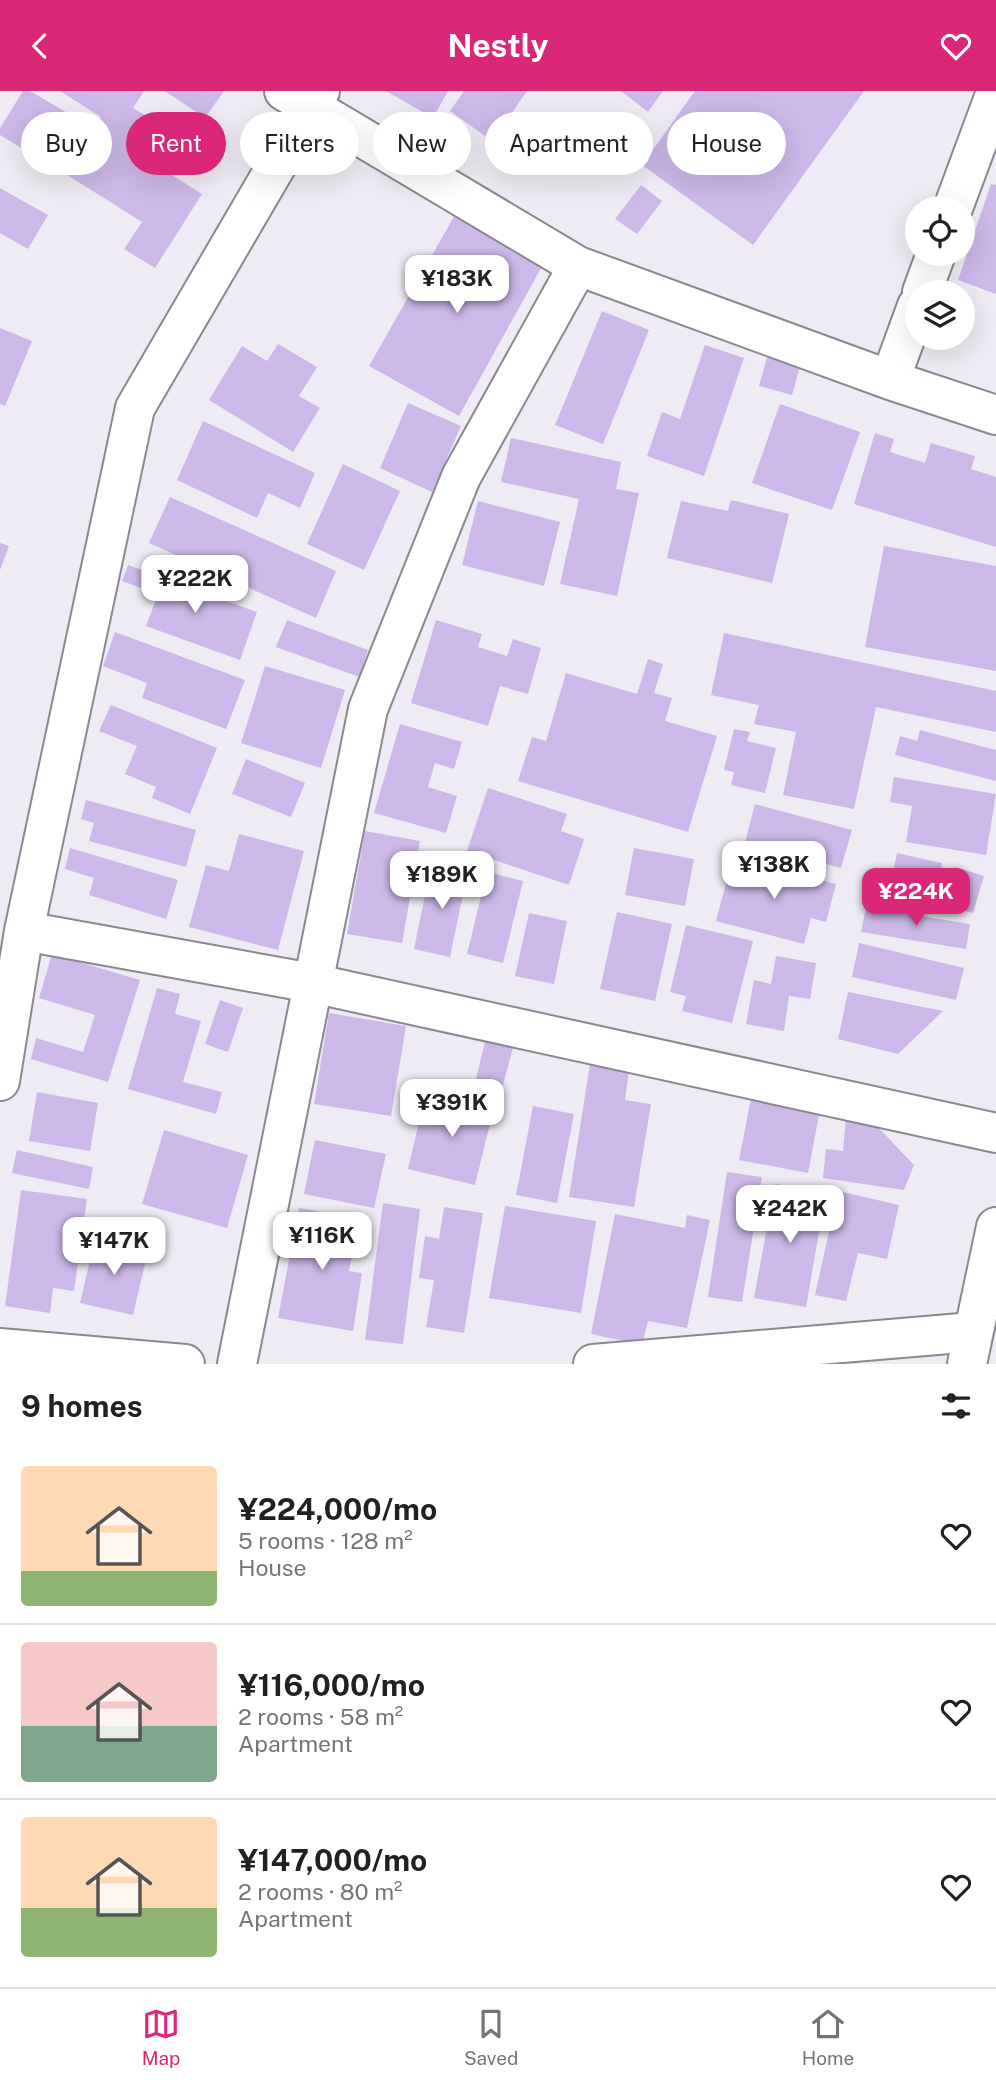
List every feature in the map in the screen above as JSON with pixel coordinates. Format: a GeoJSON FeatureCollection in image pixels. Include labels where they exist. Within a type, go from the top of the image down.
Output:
{"type":"FeatureCollection","features":[{"type":"Feature","properties":{"kind":"street"},"geometry":{"type":"LineString","coordinates":[[957,196],[996,92]]}},
{"type":"Feature","properties":{"kind":"street"},"geometry":{"type":"LineString","coordinates":[[0,1081],[24,931],[135,408],[304,97],[578,266],[890,380],[996,415]]}},
{"type":"Feature","properties":{"kind":"street"},"geometry":{"type":"LineString","coordinates":[[237,1364],[368,709],[461,477],[578,266]]}},
{"type":"Feature","properties":{"kind":"street"},"geometry":{"type":"LineString","coordinates":[[890,380],[905,339]]}},
{"type":"Feature","properties":{"kind":"street"},"geometry":{"type":"LineString","coordinates":[[24,931],[312,983],[996,1133]]}},
{"type":"Feature","properties":{"kind":"street"},"geometry":{"type":"LineString","coordinates":[[593,1364],[970,1348],[996,1227]]}},
{"type":"Feature","properties":{"kind":"street"},"geometry":{"type":"LineString","coordinates":[[0,1348],[184,1364]]}},
{"type":"Feature","properties":{"kind":"building"},"geometry":{"type":"Polygon","coordinates":[[[23,91],[30,91],[66,112],[21,112],[21,148],[0,135],[0,128],[23,91]]]}},
{"type":"Feature","properties":{"kind":"building"},"geometry":{"type":"Polygon","coordinates":[[[60,91],[144,91],[133,108],[139,112],[126,112],[126,175],[172,175],[202,194],[155,268],[124,249],[142,222],[67,175],[112,175],[112,112],[93,112],[60,91]]]}},
{"type":"Feature","properties":{"kind":"building"},"geometry":{"type":"Polygon","coordinates":[[[165,91],[224,91],[209,112],[196,112],[165,91]]]}},
{"type":"Feature","properties":{"kind":"building"},"geometry":{"type":"Polygon","coordinates":[[[386,91],[448,91],[436,112],[423,112],[386,91]]]}},
{"type":"Feature","properties":{"kind":"building"},"geometry":{"type":"Polygon","coordinates":[[[464,91],[527,91],[512,112],[485,112],[485,136],[471,126],[471,112],[450,111],[464,91]]]}},
{"type":"Feature","properties":{"kind":"building"},"geometry":{"type":"Polygon","coordinates":[[[621,91],[663,91],[648,112],[621,91]]]}},
{"type":"Feature","properties":{"kind":"building"},"geometry":{"type":"Polygon","coordinates":[[[695,91],[864,91],[753,245],[653,173],[653,150],[667,130],[667,175],[786,175],[786,112],[680,112],[695,91]]]}},
{"type":"Feature","properties":{"kind":"building"},"geometry":{"type":"Polygon","coordinates":[[[991,184],[996,185],[996,294],[975,286],[975,280],[958,280],[963,266],[975,266],[975,231],[991,184]]]}},
{"type":"Feature","properties":{"kind":"building"},"geometry":{"type":"Polygon","coordinates":[[[641,185],[662,201],[637,234],[615,219],[641,185]]]}},
{"type":"Feature","properties":{"kind":"building"},"geometry":{"type":"Polygon","coordinates":[[[0,188],[48,215],[28,249],[0,233],[0,188]]]}},
{"type":"Feature","properties":{"kind":"building"},"geometry":{"type":"Polygon","coordinates":[[[456,213],[544,263],[459,416],[369,366],[456,213]]]}},
{"type":"Feature","properties":{"kind":"building"},"geometry":{"type":"Polygon","coordinates":[[[602,311],[649,330],[603,444],[555,425],[602,311]]]}},
{"type":"Feature","properties":{"kind":"building"},"geometry":{"type":"Polygon","coordinates":[[[0,328],[32,341],[5,406],[0,404],[0,328]]]}},
{"type":"Feature","properties":{"kind":"building"},"geometry":{"type":"Polygon","coordinates":[[[278,344],[317,367],[299,396],[320,408],[293,452],[209,400],[242,346],[267,361],[278,344]]]}},
{"type":"Feature","properties":{"kind":"building"},"geometry":{"type":"Polygon","coordinates":[[[705,345],[744,358],[704,476],[647,456],[662,412],[680,419],[705,345]]]}},
{"type":"Feature","properties":{"kind":"building"},"geometry":{"type":"Polygon","coordinates":[[[768,354],[801,363],[792,395],[759,386],[768,354]]]}},
{"type":"Feature","properties":{"kind":"building"},"geometry":{"type":"Polygon","coordinates":[[[408,403],[461,426],[432,492],[380,468],[408,403]]]}},
{"type":"Feature","properties":{"kind":"building"},"geometry":{"type":"Polygon","coordinates":[[[780,404],[860,432],[832,510],[752,483],[780,404]]]}},
{"type":"Feature","properties":{"kind":"building"},"geometry":{"type":"Polygon","coordinates":[[[203,421],[315,473],[300,508],[268,493],[257,518],[177,480],[203,421]]]}},
{"type":"Feature","properties":{"kind":"building"},"geometry":{"type":"Polygon","coordinates":[[[875,433],[894,439],[890,452],[925,463],[931,443],[975,456],[971,469],[996,477],[996,547],[854,504],[875,433]]]}},
{"type":"Feature","properties":{"kind":"building"},"geometry":{"type":"Polygon","coordinates":[[[511,438],[621,462],[616,489],[639,493],[617,596],[560,584],[579,499],[501,482],[511,438]]]}},
{"type":"Feature","properties":{"kind":"building"},"geometry":{"type":"Polygon","coordinates":[[[343,464],[400,491],[364,570],[307,544],[343,464]]]}},
{"type":"Feature","properties":{"kind":"building"},"geometry":{"type":"Polygon","coordinates":[[[170,497],[336,571],[316,618],[149,543],[170,497]]]}},
{"type":"Feature","properties":{"kind":"building"},"geometry":{"type":"Polygon","coordinates":[[[731,500],[789,514],[772,583],[667,558],[681,501],[728,511],[731,500]]]}},
{"type":"Feature","properties":{"kind":"building"},"geometry":{"type":"Polygon","coordinates":[[[478,501],[560,522],[544,586],[462,565],[478,501]]]}},
{"type":"Feature","properties":{"kind":"building"},"geometry":{"type":"Polygon","coordinates":[[[0,543],[9,546],[0,570],[0,543]]]}},
{"type":"Feature","properties":{"kind":"building"},"geometry":{"type":"Polygon","coordinates":[[[884,546],[996,566],[996,671],[865,647],[884,546]]]}},
{"type":"Feature","properties":{"kind":"building"},"geometry":{"type":"Polygon","coordinates":[[[128,565],[257,612],[240,660],[146,626],[158,594],[122,581],[128,565]]]}},
{"type":"Feature","properties":{"kind":"building"},"geometry":{"type":"Polygon","coordinates":[[[287,620],[368,650],[359,677],[276,647],[287,620]]]}},
{"type":"Feature","properties":{"kind":"building"},"geometry":{"type":"Polygon","coordinates":[[[436,620],[482,634],[478,647],[507,656],[513,639],[541,648],[528,694],[500,686],[488,726],[411,703],[436,620]]]}},
{"type":"Feature","properties":{"kind":"building"},"geometry":{"type":"Polygon","coordinates":[[[115,632],[245,680],[226,729],[142,698],[147,683],[103,666],[115,632]]]}},
{"type":"Feature","properties":{"kind":"building"},"geometry":{"type":"Polygon","coordinates":[[[724,633],[996,691],[996,732],[876,707],[854,809],[783,795],[796,732],[754,724],[759,705],[711,695],[724,633]]]}},
{"type":"Feature","properties":{"kind":"building"},"geometry":{"type":"Polygon","coordinates":[[[648,659],[663,664],[654,693],[672,698],[665,721],[717,736],[688,832],[518,781],[532,737],[546,741],[566,673],[637,694],[648,659]]]}},
{"type":"Feature","properties":{"kind":"building"},"geometry":{"type":"Polygon","coordinates":[[[265,666],[345,690],[321,768],[241,743],[265,666]]]}},
{"type":"Feature","properties":{"kind":"building"},"geometry":{"type":"Polygon","coordinates":[[[111,705],[217,748],[190,814],[152,798],[156,787],[125,774],[137,746],[99,731],[111,705]]]}},
{"type":"Feature","properties":{"kind":"building"},"geometry":{"type":"Polygon","coordinates":[[[400,724],[462,742],[454,769],[435,763],[428,787],[457,796],[446,833],[374,813],[400,724]]]}},
{"type":"Feature","properties":{"kind":"building"},"geometry":{"type":"Polygon","coordinates":[[[734,729],[750,732],[747,741],[776,748],[765,793],[731,785],[734,772],[724,770],[734,729]]]}},
{"type":"Feature","properties":{"kind":"building"},"geometry":{"type":"Polygon","coordinates":[[[920,730],[996,750],[996,781],[895,755],[900,736],[917,741],[920,730]]]}},
{"type":"Feature","properties":{"kind":"building"},"geometry":{"type":"Polygon","coordinates":[[[246,759],[305,783],[291,817],[232,794],[246,759]]]}},
{"type":"Feature","properties":{"kind":"building"},"geometry":{"type":"Polygon","coordinates":[[[894,777],[996,794],[986,855],[906,842],[912,806],[890,802],[894,777]]]}},
{"type":"Feature","properties":{"kind":"building"},"geometry":{"type":"Polygon","coordinates":[[[488,788],[567,814],[561,831],[584,839],[569,885],[467,851],[488,788]]]}},
{"type":"Feature","properties":{"kind":"building"},"geometry":{"type":"Polygon","coordinates":[[[86,800],[196,830],[186,867],[89,841],[94,823],[81,819],[86,800]]]}},
{"type":"Feature","properties":{"kind":"building"},"geometry":{"type":"Polygon","coordinates":[[[755,804],[852,830],[841,868],[745,842],[755,804]]]}},
{"type":"Feature","properties":{"kind":"building"},"geometry":{"type":"Polygon","coordinates":[[[365,831],[420,841],[402,943],[347,934],[365,831]]]}},
{"type":"Feature","properties":{"kind":"building"},"geometry":{"type":"Polygon","coordinates":[[[239,834],[304,851],[278,950],[189,927],[206,865],[229,871],[239,834]]]}},
{"type":"Feature","properties":{"kind":"building"},"geometry":{"type":"Polygon","coordinates":[[[70,848],[178,880],[166,919],[89,895],[94,878],[65,869],[70,848]]]}},
{"type":"Feature","properties":{"kind":"building"},"geometry":{"type":"Polygon","coordinates":[[[634,848],[694,859],[685,906],[625,895],[634,848]]]}},
{"type":"Feature","properties":{"kind":"building"},"geometry":{"type":"Polygon","coordinates":[[[897,853],[942,863],[933,907],[888,897],[897,853]]]}},
{"type":"Feature","properties":{"kind":"building"},"geometry":{"type":"Polygon","coordinates":[[[733,857],[836,884],[826,922],[811,918],[804,944],[716,921],[733,857]]]}},
{"type":"Feature","properties":{"kind":"building"},"geometry":{"type":"Polygon","coordinates":[[[447,861],[469,865],[450,957],[414,949],[429,876],[443,880],[447,861]]]}},
{"type":"Feature","properties":{"kind":"building"},"geometry":{"type":"Polygon","coordinates":[[[955,867],[984,876],[973,913],[944,905],[955,867]]]}},
{"type":"Feature","properties":{"kind":"building"},"geometry":{"type":"Polygon","coordinates":[[[487,872],[523,881],[503,963],[467,954],[487,872]]]}},
{"type":"Feature","properties":{"kind":"building"},"geometry":{"type":"Polygon","coordinates":[[[866,907],[970,924],[966,949],[861,932],[866,907]]]}},
{"type":"Feature","properties":{"kind":"building"},"geometry":{"type":"Polygon","coordinates":[[[617,912],[672,924],[655,1001],[600,989],[617,912]]]}},
{"type":"Feature","properties":{"kind":"building"},"geometry":{"type":"Polygon","coordinates":[[[529,913],[567,921],[554,984],[515,976],[529,913]]]}},
{"type":"Feature","properties":{"kind":"building"},"geometry":{"type":"Polygon","coordinates":[[[686,925],[753,941],[732,1023],[682,1011],[686,996],[670,992],[686,925]]]}},
{"type":"Feature","properties":{"kind":"building"},"geometry":{"type":"Polygon","coordinates":[[[859,943],[964,968],[956,1000],[852,977],[859,943]]]}},
{"type":"Feature","properties":{"kind":"building"},"geometry":{"type":"Polygon","coordinates":[[[52,954],[140,980],[108,1082],[31,1059],[36,1038],[83,1052],[95,1015],[39,998],[52,954]]]}},
{"type":"Feature","properties":{"kind":"building"},"geometry":{"type":"Polygon","coordinates":[[[776,956],[816,963],[810,999],[789,996],[784,1031],[746,1024],[754,980],[771,984],[776,956]]]}},
{"type":"Feature","properties":{"kind":"building"},"geometry":{"type":"Polygon","coordinates":[[[157,988],[180,994],[175,1014],[201,1021],[183,1082],[222,1092],[216,1114],[128,1089],[157,988]]]}},
{"type":"Feature","properties":{"kind":"building"},"geometry":{"type":"Polygon","coordinates":[[[848,992],[943,1011],[898,1054],[838,1039],[848,992]]]}},
{"type":"Feature","properties":{"kind":"building"},"geometry":{"type":"Polygon","coordinates":[[[220,1000],[243,1008],[228,1052],[205,1044],[220,1000]]]}},
{"type":"Feature","properties":{"kind":"building"},"geometry":{"type":"Polygon","coordinates":[[[329,1013],[406,1026],[391,1116],[314,1104],[329,1013]]]}},
{"type":"Feature","properties":{"kind":"building"},"geometry":{"type":"Polygon","coordinates":[[[486,1037],[514,1044],[503,1085],[476,1079],[486,1037]]]}},
{"type":"Feature","properties":{"kind":"building"},"geometry":{"type":"Polygon","coordinates":[[[590,1064],[629,1070],[625,1100],[651,1104],[634,1207],[569,1197],[590,1064]]]}},
{"type":"Feature","properties":{"kind":"building"},"geometry":{"type":"Polygon","coordinates":[[[37,1092],[98,1103],[90,1151],[29,1141],[37,1092]]]}},
{"type":"Feature","properties":{"kind":"building"},"geometry":{"type":"Polygon","coordinates":[[[453,1093],[495,1103],[475,1185],[408,1169],[424,1101],[450,1107],[453,1093]]]}},
{"type":"Feature","properties":{"kind":"building"},"geometry":{"type":"Polygon","coordinates":[[[751,1098],[820,1110],[808,1173],[739,1160],[751,1098]]]}},
{"type":"Feature","properties":{"kind":"building"},"geometry":{"type":"Polygon","coordinates":[[[533,1106],[574,1114],[557,1203],[516,1195],[533,1106]]]}},
{"type":"Feature","properties":{"kind":"building"},"geometry":{"type":"Polygon","coordinates":[[[846,1119],[873,1122],[914,1165],[904,1190],[823,1178],[826,1149],[843,1151],[846,1119]]]}},
{"type":"Feature","properties":{"kind":"building"},"geometry":{"type":"Polygon","coordinates":[[[164,1130],[248,1155],[227,1228],[142,1204],[164,1130]]]}},
{"type":"Feature","properties":{"kind":"building"},"geometry":{"type":"Polygon","coordinates":[[[315,1140],[386,1154],[374,1208],[304,1194],[315,1140]]]}},
{"type":"Feature","properties":{"kind":"building"},"geometry":{"type":"Polygon","coordinates":[[[17,1150],[93,1167],[89,1189],[12,1173],[17,1150]]]}},
{"type":"Feature","properties":{"kind":"building"},"geometry":{"type":"Polygon","coordinates":[[[727,1172],[762,1177],[742,1302],[708,1297],[727,1172]]]}},
{"type":"Feature","properties":{"kind":"building"},"geometry":{"type":"Polygon","coordinates":[[[775,1184],[826,1192],[806,1307],[754,1298],[775,1184]]]}},
{"type":"Feature","properties":{"kind":"building"},"geometry":{"type":"Polygon","coordinates":[[[21,1190],[87,1199],[74,1291],[53,1288],[50,1313],[5,1306],[21,1190]]]}},
{"type":"Feature","properties":{"kind":"building"},"geometry":{"type":"Polygon","coordinates":[[[838,1191],[899,1205],[887,1259],[858,1253],[846,1301],[815,1295],[838,1191]]]}},
{"type":"Feature","properties":{"kind":"building"},"geometry":{"type":"Polygon","coordinates":[[[383,1203],[420,1209],[403,1344],[365,1340],[383,1203]]]}},
{"type":"Feature","properties":{"kind":"building"},"geometry":{"type":"Polygon","coordinates":[[[505,1206],[596,1221],[581,1313],[489,1298],[505,1206]]]}},
{"type":"Feature","properties":{"kind":"building"},"geometry":{"type":"Polygon","coordinates":[[[444,1207],[483,1213],[464,1333],[426,1327],[434,1280],[419,1278],[425,1236],[439,1239],[444,1207]]]}},
{"type":"Feature","properties":{"kind":"building"},"geometry":{"type":"Polygon","coordinates":[[[299,1208],[359,1218],[349,1271],[362,1273],[353,1331],[278,1318],[299,1208]]]}},
{"type":"Feature","properties":{"kind":"building"},"geometry":{"type":"Polygon","coordinates":[[[615,1214],[685,1228],[687,1215],[710,1220],[687,1328],[648,1321],[642,1345],[591,1334],[615,1214]]]}},
{"type":"Feature","properties":{"kind":"building"},"geometry":{"type":"Polygon","coordinates":[[[95,1239],[148,1251],[133,1315],[80,1303],[95,1239]]]}}]}
